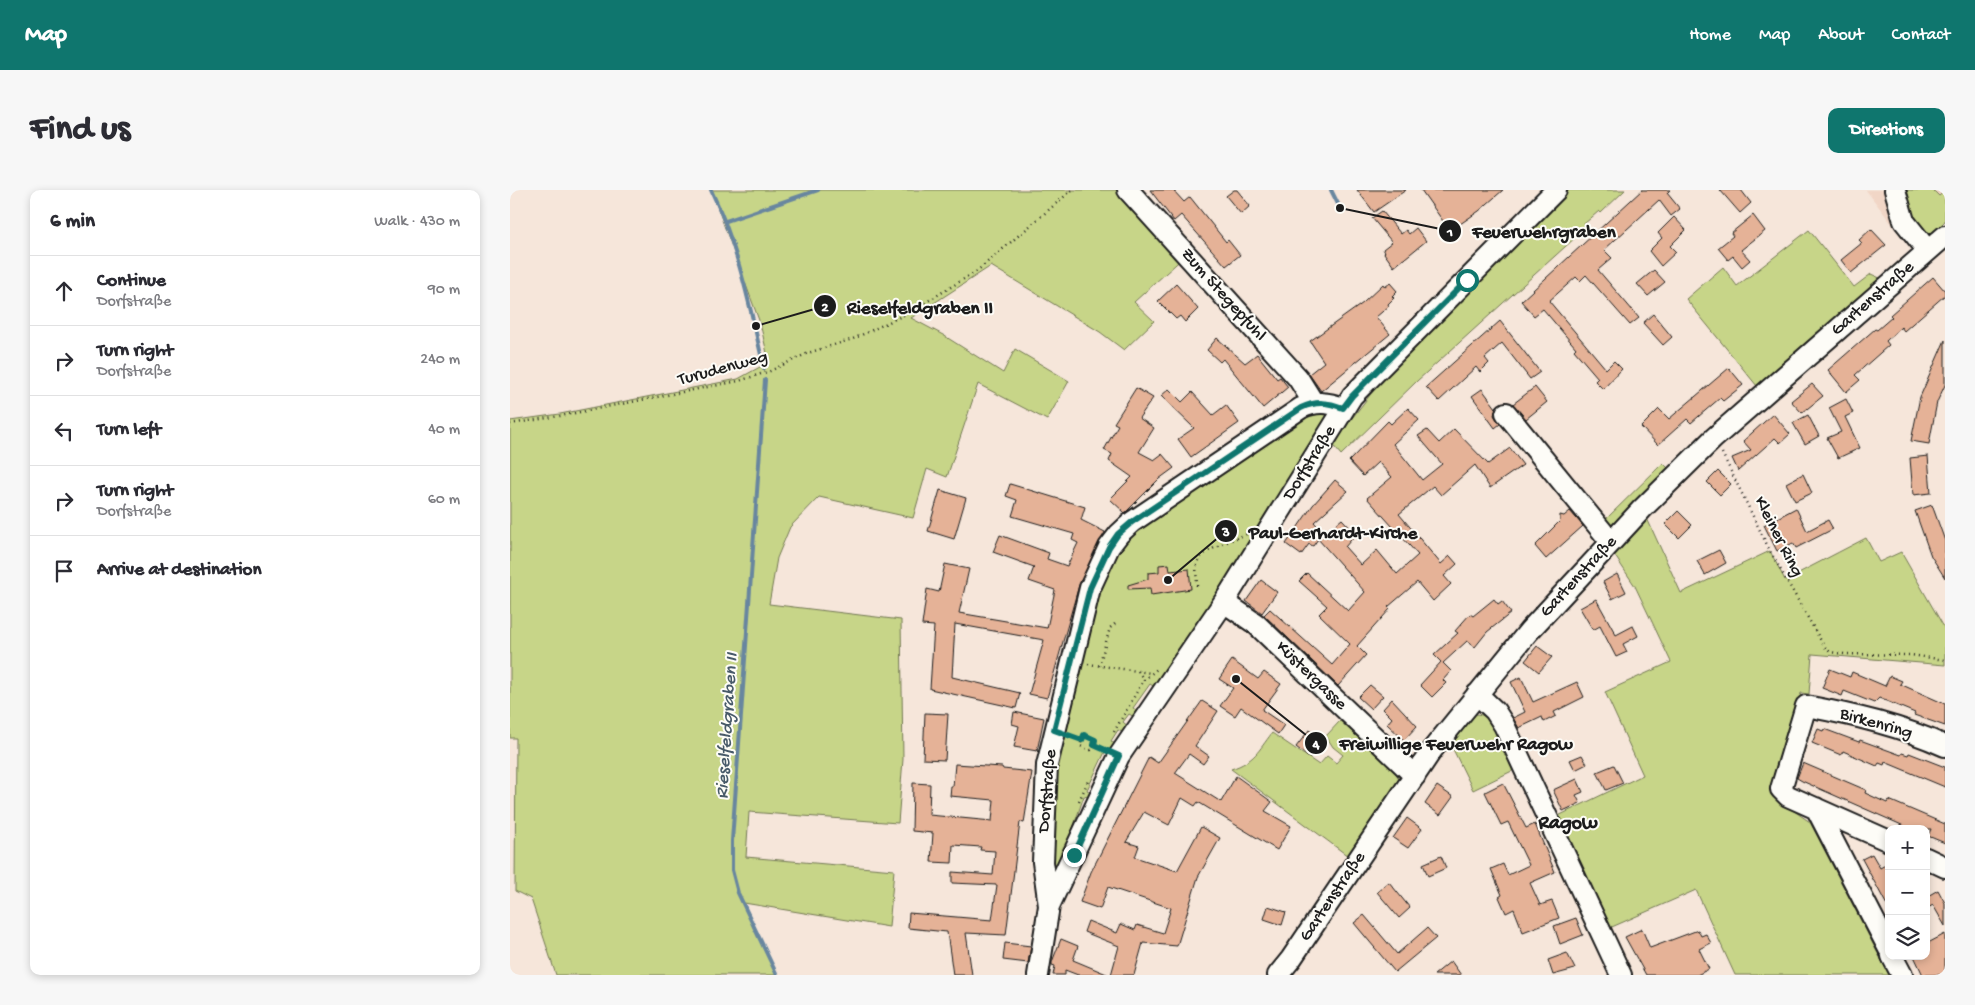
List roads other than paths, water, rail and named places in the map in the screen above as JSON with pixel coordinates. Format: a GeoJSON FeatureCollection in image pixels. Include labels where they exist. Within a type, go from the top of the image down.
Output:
{"type":"FeatureCollection","features":[{"type":"Feature","properties":{"kind":"street","name":"Zum Stegepfuhl"},"geometry":{"type":"LineString","coordinates":[[1128,190],[1298,378],[1313,402]]}},
{"type":"Feature","properties":{"kind":"street","name":"Dorfstraße"},"geometry":{"type":"LineString","coordinates":[[1049,906],[1119,756],[1224,602],[1263,537],[1317,455],[1343,408],[1352,396],[1556,190]]}},
{"type":"Feature","properties":{"kind":"street"},"geometry":{"type":"LineString","coordinates":[[1895,190],[1904,220],[1928,252]]}},
{"type":"Feature","properties":{"kind":"street","name":"Gartenstraße"},"geometry":{"type":"LineString","coordinates":[[1278,975],[1445,731],[1529,631],[1611,542],[1714,438],[1945,236]]}},
{"type":"Feature","properties":{"kind":"street","name":"Dorfstraße"},"geometry":{"type":"LineString","coordinates":[[1038,975],[1049,906],[1044,862],[1047,765],[1090,588],[1109,547],[1118,534],[1132,522],[1313,402],[1332,404],[1343,408]]}},
{"type":"Feature","properties":{"kind":"street"},"geometry":{"type":"LineString","coordinates":[[1506,413],[1611,542]]}},
{"type":"Feature","properties":{"kind":"street","name":"Küstergasse"},"geometry":{"type":"LineString","coordinates":[[1224,602],[1256,624],[1415,776]]}},
{"type":"Feature","properties":{"kind":"street"},"geometry":{"type":"LineString","coordinates":[[1477,694],[1504,724],[1621,975]]}},
{"type":"Feature","properties":{"kind":"street","name":"Birkenring"},"geometry":{"type":"LineString","coordinates":[[1816,808],[1788,796],[1781,789],[1806,706],[1877,722],[1945,746]]}},
{"type":"Feature","properties":{"kind":"street"},"geometry":{"type":"LineString","coordinates":[[1816,808],[1885,839]]}},
{"type":"Feature","properties":{"kind":"street"},"geometry":{"type":"LineString","coordinates":[[1816,808],[1885,941]]}},
{"type":"Feature","properties":{"kind":"street"},"geometry":{"type":"LineString","coordinates":[[1930,860],[1945,866]]}},
{"type":"Feature","properties":{"kind":"street"},"geometry":{"type":"LineString","coordinates":[[1894,960],[1902,975]]}},
{"type":"Feature","properties":{"kind":"waterway","name":"Rieselfeldgraben II"},"geometry":{"type":"LineString","coordinates":[[711,190],[736,255],[764,368]]}},
{"type":"Feature","properties":{"kind":"waterway"},"geometry":{"type":"LineString","coordinates":[[726,221],[818,190]]}},
{"type":"Feature","properties":{"kind":"waterway"},"geometry":{"type":"LineString","coordinates":[[1331,190],[1340,208]]}},
{"type":"Feature","properties":{"kind":"waterway","name":"Rieselfeldgraben II"},"geometry":{"type":"LineString","coordinates":[[765,380],[732,841],[732,870],[738,893],[777,975]]}},
{"type":"Feature","properties":{"kind":"place","name":"Feuerwehrgraben"},"geometry":{"type":"Point","coordinates":[1340,208]}},
{"type":"Feature","properties":{"kind":"place","name":"Rieselfeldgraben II"},"geometry":{"type":"Point","coordinates":[756,326]}},
{"type":"Feature","properties":{"kind":"place","name":"Paul-Gerhardt-Kirche"},"geometry":{"type":"Point","coordinates":[1168,580]}},
{"type":"Feature","properties":{"kind":"place","name":"Freiwillige Feuerwehr Ragow"},"geometry":{"type":"Point","coordinates":[1236,679]}},
{"type":"Feature","properties":{"kind":"district","name":"Ragow"},"geometry":{"type":"Point","coordinates":[1568,824]}}]}
